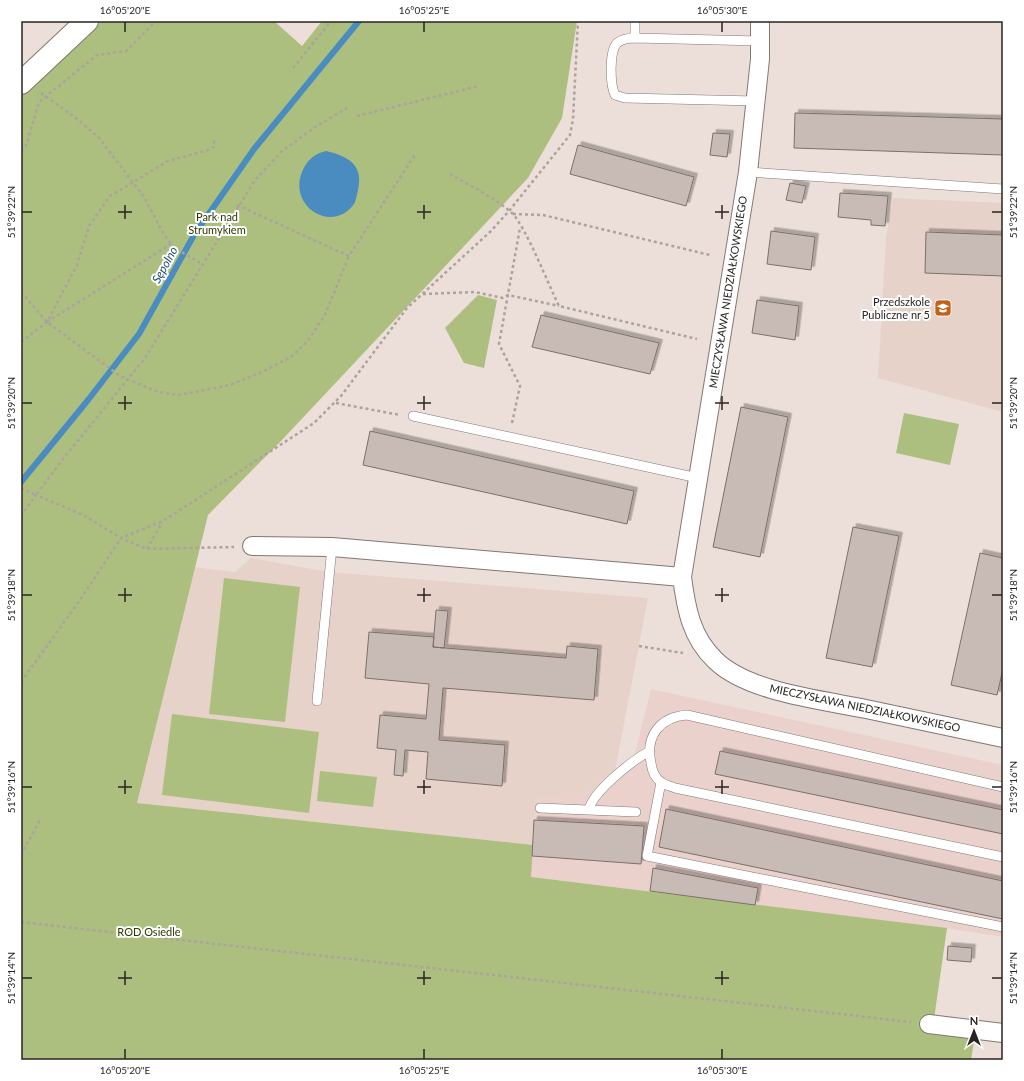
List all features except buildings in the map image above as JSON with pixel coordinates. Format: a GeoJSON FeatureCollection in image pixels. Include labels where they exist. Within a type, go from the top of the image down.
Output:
{"type":"FeatureCollection","features":[{"type":"Feature","properties":{"kind":"street"},"geometry":{"type":"LineString","coordinates":[[28,86],[87,21]]}},
{"type":"Feature","properties":{"kind":"street","name":"MIECZYSŁAWA NIEDZIAŁKOWSKIEGO"},"geometry":{"type":"LineString","coordinates":[[760,21],[756,102],[748,172],[682,577],[689,621],[698,640],[715,660],[738,677],[788,693],[1003,738]]}},
{"type":"Feature","properties":{"kind":"street"},"geometry":{"type":"LineString","coordinates":[[252,546],[332,547],[682,577]]}},
{"type":"Feature","properties":{"kind":"street"},"geometry":{"type":"LineString","coordinates":[[929,1024],[1003,1033]]}},
{"type":"Feature","properties":{"kind":"lane"},"geometry":{"type":"LineString","coordinates":[[635,21],[635,38]]}},
{"type":"Feature","properties":{"kind":"lane"},"geometry":{"type":"LineString","coordinates":[[756,102],[639,99],[625,98],[615,95],[611,87],[613,51],[618,43],[625,39],[635,38],[760,41]]}},
{"type":"Feature","properties":{"kind":"lane"},"geometry":{"type":"LineString","coordinates":[[748,172],[1003,189]]}},
{"type":"Feature","properties":{"kind":"lane"},"geometry":{"type":"LineString","coordinates":[[412,416],[698,478]]}},
{"type":"Feature","properties":{"kind":"lane"},"geometry":{"type":"LineString","coordinates":[[317,701],[332,547]]}},
{"type":"Feature","properties":{"kind":"lane"},"geometry":{"type":"LineString","coordinates":[[1003,787],[687,715],[675,716],[664,721],[650,742],[648,752],[652,769],[661,782],[675,788],[1003,858]]}},
{"type":"Feature","properties":{"kind":"lane"},"geometry":{"type":"LineString","coordinates":[[589,810],[595,797],[639,757],[648,752]]}},
{"type":"Feature","properties":{"kind":"lane"},"geometry":{"type":"LineString","coordinates":[[661,782],[647,856],[1003,927]]}},
{"type":"Feature","properties":{"kind":"lane"},"geometry":{"type":"LineString","coordinates":[[540,808],[636,812]]}},
{"type":"Feature","properties":{"kind":"path"},"geometry":{"type":"LineString","coordinates":[[21,151],[26,146],[39,102],[97,55],[126,51],[156,21]]}},
{"type":"Feature","properties":{"kind":"path"},"geometry":{"type":"LineString","coordinates":[[293,68],[331,21]]}},
{"type":"Feature","properties":{"kind":"path"},"geometry":{"type":"LineString","coordinates":[[21,682],[92,582],[121,538],[163,521],[304,431],[335,403],[397,320],[422,294],[491,231],[509,211],[570,135],[573,119],[578,21]]}},
{"type":"Feature","properties":{"kind":"path"},"geometry":{"type":"LineString","coordinates":[[28,86],[46,96],[95,133],[133,181],[173,247],[202,264]]}},
{"type":"Feature","properties":{"kind":"path"},"geometry":{"type":"LineString","coordinates":[[357,116],[479,86]]}},
{"type":"Feature","properties":{"kind":"path"},"geometry":{"type":"LineString","coordinates":[[21,516],[145,358],[237,205],[254,180],[282,151],[317,126],[347,108]]}},
{"type":"Feature","properties":{"kind":"path"},"geometry":{"type":"LineString","coordinates":[[47,322],[77,265],[89,226],[94,216],[110,196],[168,161],[214,147],[214,138]]}},
{"type":"Feature","properties":{"kind":"path"},"geometry":{"type":"LineString","coordinates":[[21,292],[47,322],[127,380],[158,392],[179,395],[230,385],[262,372],[291,356],[307,342],[325,315],[349,256],[416,153]]}},
{"type":"Feature","properties":{"kind":"path"},"geometry":{"type":"LineString","coordinates":[[450,174],[501,204],[513,214],[558,306]]}},
{"type":"Feature","properties":{"kind":"path"},"geometry":{"type":"LineString","coordinates":[[237,205],[349,256]]}},
{"type":"Feature","properties":{"kind":"path"},"geometry":{"type":"LineString","coordinates":[[513,214],[543,215],[710,255]]}},
{"type":"Feature","properties":{"kind":"path"},"geometry":{"type":"LineString","coordinates":[[509,437],[520,386],[499,344],[520,226]]}},
{"type":"Feature","properties":{"kind":"path"},"geometry":{"type":"LineString","coordinates":[[21,342],[47,322],[171,244]]}},
{"type":"Feature","properties":{"kind":"path"},"geometry":{"type":"LineString","coordinates":[[422,294],[475,292],[503,298],[508,295],[697,339]]}},
{"type":"Feature","properties":{"kind":"path"},"geometry":{"type":"LineString","coordinates":[[335,403],[412,416]]}},
{"type":"Feature","properties":{"kind":"path"},"geometry":{"type":"LineString","coordinates":[[22,489],[83,515],[121,538],[146,549],[252,546]]}},
{"type":"Feature","properties":{"kind":"path"},"geometry":{"type":"LineString","coordinates":[[146,549],[163,521]]}},
{"type":"Feature","properties":{"kind":"path"},"geometry":{"type":"LineString","coordinates":[[639,646],[683,653]]}},
{"type":"Feature","properties":{"kind":"path"},"geometry":{"type":"LineString","coordinates":[[21,854],[41,818]]}},
{"type":"Feature","properties":{"kind":"path"},"geometry":{"type":"LineString","coordinates":[[21,922],[929,1024]]}},
{"type":"Feature","properties":{"kind":"shaded area","name":"Przedszkole Publiczne nr 5"},"geometry":{"type":"Polygon","coordinates":[[[893,198],[1003,203],[1003,412],[878,378],[886,238],[893,198]]]}},
{"type":"Feature","properties":{"kind":"shaded area"},"geometry":{"type":"Polygon","coordinates":[[[251,558],[329,572],[648,598],[615,771],[586,793],[536,798],[533,845],[137,803],[194,567],[235,572],[251,558]]]}},
{"type":"Feature","properties":{"kind":"shaded area"},"geometry":{"type":"Polygon","coordinates":[[[651,689],[1003,765],[1003,937],[932,926],[530,877],[536,798],[586,793],[634,757],[651,689]]]}},
{"type":"Feature","properties":{"kind":"green space"},"geometry":{"type":"Polygon","coordinates":[[[102,21],[274,21],[302,46],[322,21],[577,21],[562,118],[528,178],[281,441],[208,515],[137,803],[533,845],[531,877],[947,928],[934,1019],[975,1035],[971,1060],[21,1060],[21,96],[102,21]]]}},
{"type":"Feature","properties":{"kind":"green space"},"geometry":{"type":"Polygon","coordinates":[[[478,295],[497,300],[484,368],[464,363],[445,328],[478,295]]]}},
{"type":"Feature","properties":{"kind":"green space"},"geometry":{"type":"Polygon","coordinates":[[[904,413],[959,424],[950,465],[896,453],[904,413]]]}},
{"type":"Feature","properties":{"kind":"green space"},"geometry":{"type":"Polygon","coordinates":[[[224,578],[300,587],[285,722],[209,714],[224,578]]]}},
{"type":"Feature","properties":{"kind":"green space"},"geometry":{"type":"Polygon","coordinates":[[[172,714],[319,732],[309,813],[162,795],[172,714]]]}},
{"type":"Feature","properties":{"kind":"green space"},"geometry":{"type":"Polygon","coordinates":[[[320,771],[377,777],[373,807],[317,801],[320,771]]]}},
{"type":"Feature","properties":{"kind":"water"},"geometry":{"type":"Polygon","coordinates":[[[326,151],[347,159],[356,168],[359,174],[358,190],[354,204],[345,213],[334,217],[324,216],[314,212],[306,205],[301,195],[299,184],[306,164],[314,156],[326,151]]]}},
{"type":"Feature","properties":{"kind":"waterway","name":"Sępolno"},"geometry":{"type":"LineString","coordinates":[[21,482],[88,400],[139,334],[194,235],[254,149],[359,21]]}},
{"type":"Feature","properties":{"kind":"place","name":"Przedszkole Publiczne nr 5"},"geometry":{"type":"Point","coordinates":[943,308]}},
{"type":"Feature","properties":{"kind":"park label","name":"Park nad Strumykiem"},"geometry":{"type":"Point","coordinates":[217,223]}},
{"type":"Feature","properties":{"kind":"park label","name":"ROD Osiedle"},"geometry":{"type":"Point","coordinates":[149,932]}}]}
